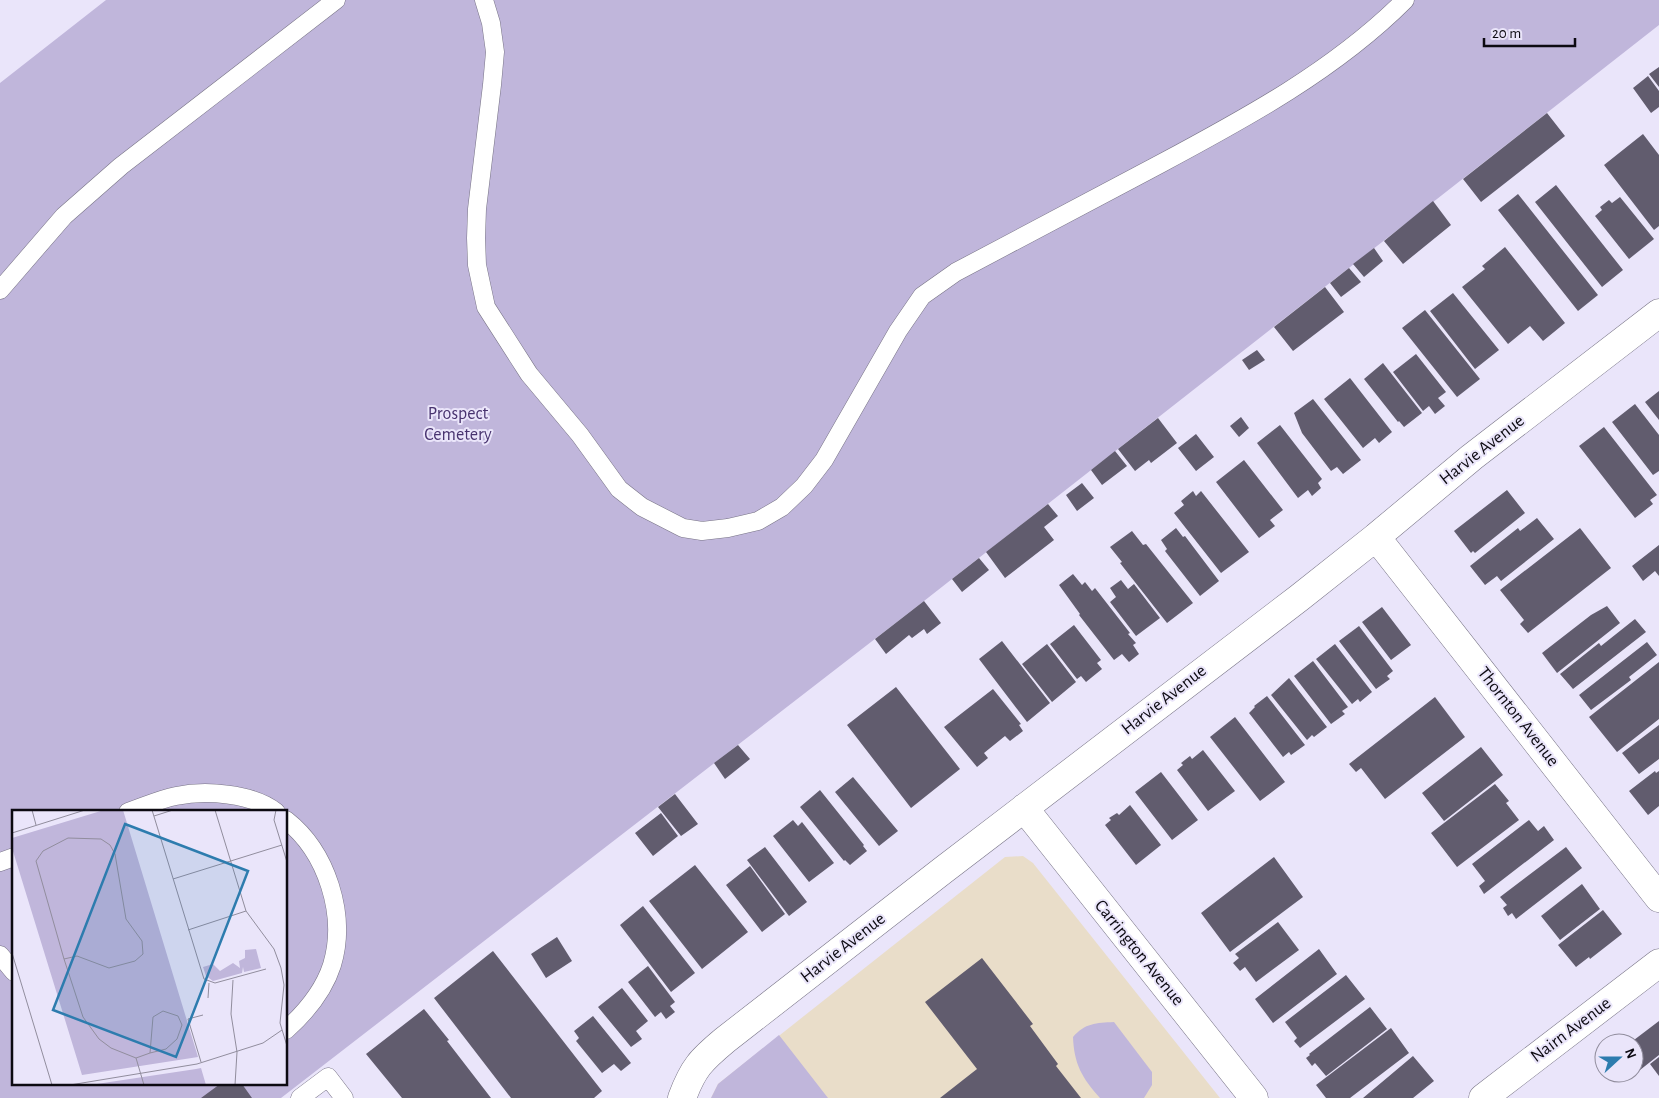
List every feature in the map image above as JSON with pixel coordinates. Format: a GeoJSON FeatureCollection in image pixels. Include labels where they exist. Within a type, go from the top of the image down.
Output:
{"type":"FeatureCollection","features":[{"type":"Feature","properties":{"kind":"street","name":"Harvie Avenue"},"geometry":{"type":"LineString","coordinates":[[682,1098],[689,1078],[703,1059],[1024,808],[1376,537],[1472,457],[1659,313]]}},
{"type":"Feature","properties":{"kind":"street","name":"Thornton Avenue"},"geometry":{"type":"LineString","coordinates":[[1376,537],[1659,898]]}},
{"type":"Feature","properties":{"kind":"street","name":"Carrington Avenue"},"geometry":{"type":"LineString","coordinates":[[1024,808],[1254,1098]]}},
{"type":"Feature","properties":{"kind":"street","name":"Nairn Avenue"},"geometry":{"type":"LineString","coordinates":[[1483,1098],[1659,963]]}},
{"type":"Feature","properties":{"kind":"lane"},"geometry":{"type":"LineString","coordinates":[[0,290],[64,216],[121,166],[336,0]]}},
{"type":"Feature","properties":{"kind":"lane"},"geometry":{"type":"LineString","coordinates":[[484,0],[491,23],[495,52],[477,208],[477,265],[486,307],[529,374],[580,435],[620,489],[642,507],[664,520],[683,528],[702,531],[728,528],[758,521],[782,506],[804,486],[829,452],[898,331],[922,296],[956,272],[1261,109],[1349,48],[1405,0]]}},
{"type":"Feature","properties":{"kind":"lane"},"geometry":{"type":"LineString","coordinates":[[134,810],[175,796],[204,793],[236,795],[268,806],[273,810]]}},
{"type":"Feature","properties":{"kind":"lane"},"geometry":{"type":"LineString","coordinates":[[288,821],[296,827],[316,853],[330,885],[335,910],[337,939],[332,966],[321,990],[288,1028]]}},
{"type":"Feature","properties":{"kind":"lane"},"geometry":{"type":"LineString","coordinates":[[0,862],[12,858]]}},
{"type":"Feature","properties":{"kind":"lane"},"geometry":{"type":"LineString","coordinates":[[0,955],[12,970]]}},
{"type":"Feature","properties":{"kind":"lane"},"geometry":{"type":"LineString","coordinates":[[300,1098],[328,1076],[344,1098]]}},
{"type":"Feature","properties":{"kind":"shaded area"},"geometry":{"type":"Polygon","coordinates":[[[1023,856],[1033,863],[1220,1098],[711,1098],[718,1084],[1005,857],[1023,856]]]}},
{"type":"Feature","properties":{"kind":"green space","name":"Prospect Cemetery"},"geometry":{"type":"Polygon","coordinates":[[[106,0],[1659,0],[1659,25],[924,601],[281,1098],[0,1098],[0,83],[106,0]]]}},
{"type":"Feature","properties":{"kind":"green space"},"geometry":{"type":"Polygon","coordinates":[[[1114,1022],[1152,1072],[1152,1085],[1144,1098],[1100,1098],[1088,1084],[1077,1063],[1073,1037],[1077,1032],[1086,1026],[1114,1022]]]}},
{"type":"Feature","properties":{"kind":"green space"},"geometry":{"type":"Polygon","coordinates":[[[779,1035],[828,1098],[711,1098],[718,1084],[779,1035]]]}},
{"type":"Feature","properties":{"kind":"building"},"geometry":{"type":"Polygon","coordinates":[[[1659,67],[1659,87],[1649,74],[1659,67]]]}},
{"type":"Feature","properties":{"kind":"building"},"geometry":{"type":"Polygon","coordinates":[[[1648,76],[1659,91],[1659,107],[1651,113],[1633,88],[1648,76]]]}},
{"type":"Feature","properties":{"kind":"building"},"geometry":{"type":"Polygon","coordinates":[[[1547,113],[1565,136],[1481,202],[1463,179],[1547,113]]]}},
{"type":"Feature","properties":{"kind":"building"},"geometry":{"type":"Polygon","coordinates":[[[1643,134],[1659,155],[1659,226],[1654,230],[1604,165],[1643,134]]]}},
{"type":"Feature","properties":{"kind":"building"},"geometry":{"type":"Polygon","coordinates":[[[1556,185],[1623,270],[1602,287],[1535,202],[1556,185]]]}},
{"type":"Feature","properties":{"kind":"building"},"geometry":{"type":"Polygon","coordinates":[[[1518,194],[1598,295],[1578,311],[1498,210],[1518,194]]]}},
{"type":"Feature","properties":{"kind":"building"},"geometry":{"type":"Polygon","coordinates":[[[1620,197],[1654,239],[1629,259],[1595,216],[1602,210],[1600,207],[1609,200],[1612,203],[1620,197]]]}},
{"type":"Feature","properties":{"kind":"building"},"geometry":{"type":"Polygon","coordinates":[[[1433,201],[1451,225],[1403,264],[1384,241],[1433,201]]]}},
{"type":"Feature","properties":{"kind":"building"},"geometry":{"type":"Polygon","coordinates":[[[1505,247],[1565,323],[1543,341],[1530,326],[1508,344],[1462,287],[1485,269],[1482,266],[1505,247]]]}},
{"type":"Feature","properties":{"kind":"building"},"geometry":{"type":"Polygon","coordinates":[[[1374,248],[1383,261],[1364,277],[1353,264],[1374,248]]]}},
{"type":"Feature","properties":{"kind":"building"},"geometry":{"type":"Polygon","coordinates":[[[1349,268],[1361,282],[1341,297],[1330,283],[1349,268]]]}},
{"type":"Feature","properties":{"kind":"building"},"geometry":{"type":"Polygon","coordinates":[[[1325,287],[1344,312],[1293,351],[1274,327],[1325,287]]]}},
{"type":"Feature","properties":{"kind":"building"},"geometry":{"type":"Polygon","coordinates":[[[1453,293],[1499,350],[1475,369],[1430,311],[1453,293]]]}},
{"type":"Feature","properties":{"kind":"building"},"geometry":{"type":"Polygon","coordinates":[[[1425,310],[1480,379],[1457,397],[1402,328],[1425,310]]]}},
{"type":"Feature","properties":{"kind":"building"},"geometry":{"type":"Polygon","coordinates":[[[1257,350],[1265,360],[1249,370],[1242,360],[1257,350]]]}},
{"type":"Feature","properties":{"kind":"building"},"geometry":{"type":"Polygon","coordinates":[[[1416,354],[1446,392],[1438,398],[1445,406],[1435,414],[1429,406],[1423,411],[1393,372],[1416,354]]]}},
{"type":"Feature","properties":{"kind":"building"},"geometry":{"type":"Polygon","coordinates":[[[1383,363],[1422,413],[1404,427],[1364,379],[1383,363]]]}},
{"type":"Feature","properties":{"kind":"building"},"geometry":{"type":"Polygon","coordinates":[[[1350,378],[1392,432],[1379,443],[1375,438],[1363,448],[1324,399],[1350,378]]]}},
{"type":"Feature","properties":{"kind":"building"},"geometry":{"type":"Polygon","coordinates":[[[1659,391],[1659,420],[1645,402],[1659,391]]]}},
{"type":"Feature","properties":{"kind":"building"},"geometry":{"type":"Polygon","coordinates":[[[1313,399],[1361,460],[1343,474],[1337,467],[1331,471],[1302,433],[1294,413],[1313,399]]]}},
{"type":"Feature","properties":{"kind":"building"},"geometry":{"type":"Polygon","coordinates":[[[1635,404],[1659,435],[1659,471],[1653,475],[1612,422],[1635,404]]]}},
{"type":"Feature","properties":{"kind":"building"},"geometry":{"type":"Polygon","coordinates":[[[1241,417],[1249,428],[1239,437],[1230,426],[1241,417]]]}},
{"type":"Feature","properties":{"kind":"building"},"geometry":{"type":"Polygon","coordinates":[[[1158,418],[1177,443],[1151,463],[1149,460],[1135,471],[1118,449],[1158,418]]]}},
{"type":"Feature","properties":{"kind":"building"},"geometry":{"type":"Polygon","coordinates":[[[1280,425],[1322,479],[1318,483],[1321,488],[1312,496],[1308,490],[1298,498],[1257,443],[1280,425]]]}},
{"type":"Feature","properties":{"kind":"building"},"geometry":{"type":"Polygon","coordinates":[[[1604,427],[1657,495],[1650,500],[1653,504],[1635,518],[1579,446],[1604,427]]]}},
{"type":"Feature","properties":{"kind":"building"},"geometry":{"type":"Polygon","coordinates":[[[1196,434],[1214,457],[1196,471],[1178,448],[1196,434]]]}},
{"type":"Feature","properties":{"kind":"building"},"geometry":{"type":"Polygon","coordinates":[[[1115,451],[1127,466],[1102,485],[1091,470],[1115,451]]]}},
{"type":"Feature","properties":{"kind":"building"},"geometry":{"type":"Polygon","coordinates":[[[1244,460],[1283,510],[1270,520],[1275,526],[1259,538],[1216,482],[1244,460]]]}},
{"type":"Feature","properties":{"kind":"building"},"geometry":{"type":"Polygon","coordinates":[[[1082,483],[1094,498],[1077,511],[1066,495],[1082,483]]]}},
{"type":"Feature","properties":{"kind":"building"},"geometry":{"type":"Polygon","coordinates":[[[1507,490],[1525,513],[1475,553],[1473,551],[1471,553],[1454,531],[1507,490]]]}},
{"type":"Feature","properties":{"kind":"building"},"geometry":{"type":"Polygon","coordinates":[[[1193,491],[1196,496],[1201,491],[1249,552],[1221,573],[1174,513],[1184,505],[1181,501],[1193,491]]]}},
{"type":"Feature","properties":{"kind":"building"},"geometry":{"type":"Polygon","coordinates":[[[1048,504],[1058,516],[1044,527],[1054,540],[1005,578],[986,552],[1048,504]]]}},
{"type":"Feature","properties":{"kind":"building"},"geometry":{"type":"Polygon","coordinates":[[[1537,518],[1554,539],[1501,581],[1497,576],[1485,585],[1470,566],[1518,528],[1520,531],[1537,518]]]}},
{"type":"Feature","properties":{"kind":"building"},"geometry":{"type":"Polygon","coordinates":[[[1176,528],[1183,537],[1185,536],[1219,581],[1200,596],[1165,551],[1167,549],[1161,540],[1176,528]]]}},
{"type":"Feature","properties":{"kind":"building"},"geometry":{"type":"Polygon","coordinates":[[[1580,528],[1611,568],[1528,633],[1520,624],[1524,620],[1500,590],[1580,528]]]}},
{"type":"Feature","properties":{"kind":"building"},"geometry":{"type":"Polygon","coordinates":[[[1132,531],[1143,545],[1146,544],[1193,603],[1167,623],[1120,563],[1122,562],[1110,547],[1132,531]]]}},
{"type":"Feature","properties":{"kind":"building"},"geometry":{"type":"Polygon","coordinates":[[[1659,545],[1659,576],[1655,571],[1643,581],[1632,566],[1659,545]]]}},
{"type":"Feature","properties":{"kind":"building"},"geometry":{"type":"Polygon","coordinates":[[[979,558],[989,570],[962,592],[952,579],[979,558]]]}},
{"type":"Feature","properties":{"kind":"building"},"geometry":{"type":"Polygon","coordinates":[[[1073,574],[1082,585],[1085,582],[1092,591],[1095,588],[1130,633],[1128,634],[1136,643],[1133,645],[1139,654],[1129,662],[1122,654],[1114,660],[1079,615],[1059,585],[1073,574]]]}},
{"type":"Feature","properties":{"kind":"building"},"geometry":{"type":"Polygon","coordinates":[[[1121,580],[1128,589],[1134,584],[1160,618],[1136,636],[1110,602],[1116,597],[1110,588],[1121,580]]]}},
{"type":"Feature","properties":{"kind":"building"},"geometry":{"type":"Polygon","coordinates":[[[924,601],[941,623],[927,634],[924,629],[912,638],[909,635],[886,654],[875,639],[924,601]]]}},
{"type":"Feature","properties":{"kind":"building"},"geometry":{"type":"Polygon","coordinates":[[[1607,606],[1620,623],[1557,673],[1542,653],[1591,615],[1607,606]]]}},
{"type":"Feature","properties":{"kind":"building"},"geometry":{"type":"Polygon","coordinates":[[[1382,607],[1411,645],[1391,660],[1362,622],[1382,607]]]}},
{"type":"Feature","properties":{"kind":"building"},"geometry":{"type":"Polygon","coordinates":[[[1635,619],[1646,632],[1573,689],[1560,674],[1599,643],[1601,646],[1635,619]]]}},
{"type":"Feature","properties":{"kind":"building"},"geometry":{"type":"Polygon","coordinates":[[[1074,625],[1101,660],[1097,663],[1102,669],[1086,682],[1081,676],[1077,679],[1050,644],[1074,625]]]}},
{"type":"Feature","properties":{"kind":"building"},"geometry":{"type":"Polygon","coordinates":[[[1359,626],[1393,671],[1387,676],[1390,679],[1376,689],[1339,641],[1359,626]]]}},
{"type":"Feature","properties":{"kind":"building"},"geometry":{"type":"Polygon","coordinates":[[[1002,641],[1050,703],[1027,722],[979,659],[1002,641]]]}},
{"type":"Feature","properties":{"kind":"building"},"geometry":{"type":"Polygon","coordinates":[[[1647,642],[1657,655],[1629,677],[1631,680],[1591,710],[1579,695],[1647,642]]]}},
{"type":"Feature","properties":{"kind":"building"},"geometry":{"type":"Polygon","coordinates":[[[1047,644],[1076,682],[1052,702],[1022,664],[1047,644]]]}},
{"type":"Feature","properties":{"kind":"building"},"geometry":{"type":"Polygon","coordinates":[[[1335,644],[1372,692],[1360,702],[1358,699],[1352,704],[1316,659],[1335,644]]]}},
{"type":"Feature","properties":{"kind":"building"},"geometry":{"type":"Polygon","coordinates":[[[1313,661],[1348,707],[1342,711],[1345,714],[1331,724],[1294,676],[1313,661]]]}},
{"type":"Feature","properties":{"kind":"building"},"geometry":{"type":"Polygon","coordinates":[[[1659,662],[1659,719],[1617,752],[1589,717],[1659,662]]]}},
{"type":"Feature","properties":{"kind":"building"},"geometry":{"type":"Polygon","coordinates":[[[1289,678],[1327,727],[1307,740],[1271,695],[1289,678]]]}},
{"type":"Feature","properties":{"kind":"building"},"geometry":{"type":"Polygon","coordinates":[[[896,687],[960,769],[911,808],[847,725],[896,687]]]}},
{"type":"Feature","properties":{"kind":"building"},"geometry":{"type":"Polygon","coordinates":[[[993,689],[1021,724],[1019,725],[1023,731],[1010,741],[1005,736],[984,753],[988,758],[977,767],[944,727],[993,689]]]}},
{"type":"Feature","properties":{"kind":"building"},"geometry":{"type":"Polygon","coordinates":[[[1267,696],[1305,745],[1291,755],[1289,752],[1283,757],[1249,713],[1254,706],[1267,696]]]}},
{"type":"Feature","properties":{"kind":"building"},"geometry":{"type":"Polygon","coordinates":[[[1435,697],[1465,737],[1385,799],[1361,768],[1356,772],[1349,764],[1435,697]]]}},
{"type":"Feature","properties":{"kind":"building"},"geometry":{"type":"Polygon","coordinates":[[[1235,717],[1285,782],[1260,801],[1210,737],[1235,717]]]}},
{"type":"Feature","properties":{"kind":"building"},"geometry":{"type":"Polygon","coordinates":[[[1659,725],[1659,759],[1639,774],[1622,753],[1659,725]]]}},
{"type":"Feature","properties":{"kind":"building"},"geometry":{"type":"Polygon","coordinates":[[[738,745],[750,759],[725,779],[714,763],[738,745]]]}},
{"type":"Feature","properties":{"kind":"building"},"geometry":{"type":"Polygon","coordinates":[[[1481,747],[1503,775],[1444,821],[1422,793],[1481,747]]]}},
{"type":"Feature","properties":{"kind":"building"},"geometry":{"type":"Polygon","coordinates":[[[1203,750],[1235,791],[1208,811],[1177,770],[1183,765],[1181,763],[1190,756],[1192,759],[1203,750]]]}},
{"type":"Feature","properties":{"kind":"building"},"geometry":{"type":"Polygon","coordinates":[[[1655,771],[1656,773],[1659,771],[1659,806],[1648,815],[1629,791],[1655,771]]]}},
{"type":"Feature","properties":{"kind":"building"},"geometry":{"type":"Polygon","coordinates":[[[1161,772],[1198,820],[1172,840],[1135,792],[1161,772]]]}},
{"type":"Feature","properties":{"kind":"building"},"geometry":{"type":"Polygon","coordinates":[[[853,777],[898,831],[879,846],[835,792],[853,777]]]}},
{"type":"Feature","properties":{"kind":"building"},"geometry":{"type":"Polygon","coordinates":[[[1495,784],[1509,801],[1506,803],[1519,820],[1457,867],[1431,833],[1495,784]]]}},
{"type":"Feature","properties":{"kind":"building"},"geometry":{"type":"Polygon","coordinates":[[[820,790],[867,851],[850,865],[844,861],[800,807],[820,790]]]}},
{"type":"Feature","properties":{"kind":"building"},"geometry":{"type":"Polygon","coordinates":[[[675,794],[698,824],[681,836],[658,807],[675,794]]]}},
{"type":"Feature","properties":{"kind":"building"},"geometry":{"type":"Polygon","coordinates":[[[1130,805],[1161,845],[1136,865],[1105,825],[1111,820],[1109,818],[1117,813],[1119,815],[1130,805]]]}},
{"type":"Feature","properties":{"kind":"building"},"geometry":{"type":"Polygon","coordinates":[[[661,813],[678,836],[653,856],[635,833],[661,813]]]}},
{"type":"Feature","properties":{"kind":"building"},"geometry":{"type":"Polygon","coordinates":[[[793,820],[798,826],[802,822],[834,863],[809,882],[773,836],[793,820]]]}},
{"type":"Feature","properties":{"kind":"building"},"geometry":{"type":"Polygon","coordinates":[[[1529,820],[1538,831],[1544,826],[1554,840],[1484,894],[1479,886],[1485,881],[1472,864],[1529,820]]]}},
{"type":"Feature","properties":{"kind":"building"},"geometry":{"type":"Polygon","coordinates":[[[765,847],[807,902],[789,916],[747,860],[765,847]]]}},
{"type":"Feature","properties":{"kind":"building"},"geometry":{"type":"Polygon","coordinates":[[[1566,847],[1582,868],[1516,919],[1512,913],[1508,916],[1503,908],[1507,905],[1500,897],[1566,847]]]}},
{"type":"Feature","properties":{"kind":"building"},"geometry":{"type":"Polygon","coordinates":[[[1274,857],[1303,897],[1230,952],[1201,913],[1274,857]]]}},
{"type":"Feature","properties":{"kind":"building"},"geometry":{"type":"Polygon","coordinates":[[[695,865],[748,932],[702,969],[649,901],[695,865]]]}},
{"type":"Feature","properties":{"kind":"building"},"geometry":{"type":"Polygon","coordinates":[[[750,866],[785,914],[762,932],[726,885],[750,866]]]}},
{"type":"Feature","properties":{"kind":"building"},"geometry":{"type":"Polygon","coordinates":[[[1582,884],[1600,909],[1560,940],[1541,916],[1582,884]]]}},
{"type":"Feature","properties":{"kind":"building"},"geometry":{"type":"Polygon","coordinates":[[[643,906],[695,973],[671,992],[620,925],[643,906]]]}},
{"type":"Feature","properties":{"kind":"building"},"geometry":{"type":"Polygon","coordinates":[[[1603,910],[1622,934],[1590,959],[1589,957],[1576,967],[1558,945],[1603,910]]]}},
{"type":"Feature","properties":{"kind":"building"},"geometry":{"type":"Polygon","coordinates":[[[1278,922],[1299,950],[1256,982],[1245,967],[1240,971],[1233,963],[1239,958],[1235,954],[1278,922]]]}},
{"type":"Feature","properties":{"kind":"building"},"geometry":{"type":"Polygon","coordinates":[[[557,937],[572,961],[546,978],[531,954],[557,937]]]}},
{"type":"Feature","properties":{"kind":"building"},"geometry":{"type":"Polygon","coordinates":[[[1319,949],[1337,974],[1273,1023],[1255,999],[1319,949]]]}},
{"type":"Feature","properties":{"kind":"building"},"geometry":{"type":"Polygon","coordinates":[[[493,951],[602,1091],[594,1098],[511,1098],[434,998],[493,951]]]}},
{"type":"Feature","properties":{"kind":"building"},"geometry":{"type":"Polygon","coordinates":[[[982,958],[1033,1024],[1030,1026],[1058,1064],[1056,1066],[1081,1098],[940,1098],[977,1069],[925,1002],[982,958]]]}},
{"type":"Feature","properties":{"kind":"building"},"geometry":{"type":"Polygon","coordinates":[[[648,966],[675,1002],[670,1006],[675,1012],[666,1019],[661,1012],[655,1017],[628,982],[648,966]]]}},
{"type":"Feature","properties":{"kind":"building"},"geometry":{"type":"Polygon","coordinates":[[[1346,975],[1365,999],[1300,1048],[1294,1041],[1297,1038],[1285,1022],[1346,975]]]}},
{"type":"Feature","properties":{"kind":"building"},"geometry":{"type":"Polygon","coordinates":[[[622,988],[648,1021],[636,1031],[642,1039],[631,1047],[598,1007],[622,988]]]}},
{"type":"Feature","properties":{"kind":"building"},"geometry":{"type":"Polygon","coordinates":[[[1370,1007],[1387,1029],[1326,1076],[1315,1063],[1312,1066],[1306,1058],[1309,1054],[1370,1007]]]}},
{"type":"Feature","properties":{"kind":"building"},"geometry":{"type":"Polygon","coordinates":[[[424,1009],[491,1098],[402,1098],[366,1054],[424,1009]]]}},
{"type":"Feature","properties":{"kind":"building"},"geometry":{"type":"Polygon","coordinates":[[[593,1016],[631,1063],[621,1071],[614,1064],[602,1073],[576,1041],[579,1038],[574,1031],[593,1016]]]}},
{"type":"Feature","properties":{"kind":"building"},"geometry":{"type":"Polygon","coordinates":[[[1659,1021],[1659,1055],[1644,1067],[1644,1033],[1659,1021]]]}},
{"type":"Feature","properties":{"kind":"building"},"geometry":{"type":"Polygon","coordinates":[[[1391,1028],[1409,1053],[1350,1098],[1326,1098],[1316,1085],[1391,1028]]]}},
{"type":"Feature","properties":{"kind":"building"},"geometry":{"type":"Polygon","coordinates":[[[1413,1056],[1434,1081],[1413,1098],[1363,1098],[1413,1056]]]}},
{"type":"Feature","properties":{"kind":"building"},"geometry":{"type":"Polygon","coordinates":[[[1659,1057],[1659,1076],[1650,1064],[1659,1057]]]}},
{"type":"Feature","properties":{"kind":"building"},"geometry":{"type":"Polygon","coordinates":[[[217,1086],[243,1086],[252,1098],[201,1098],[217,1086]]]}}]}
